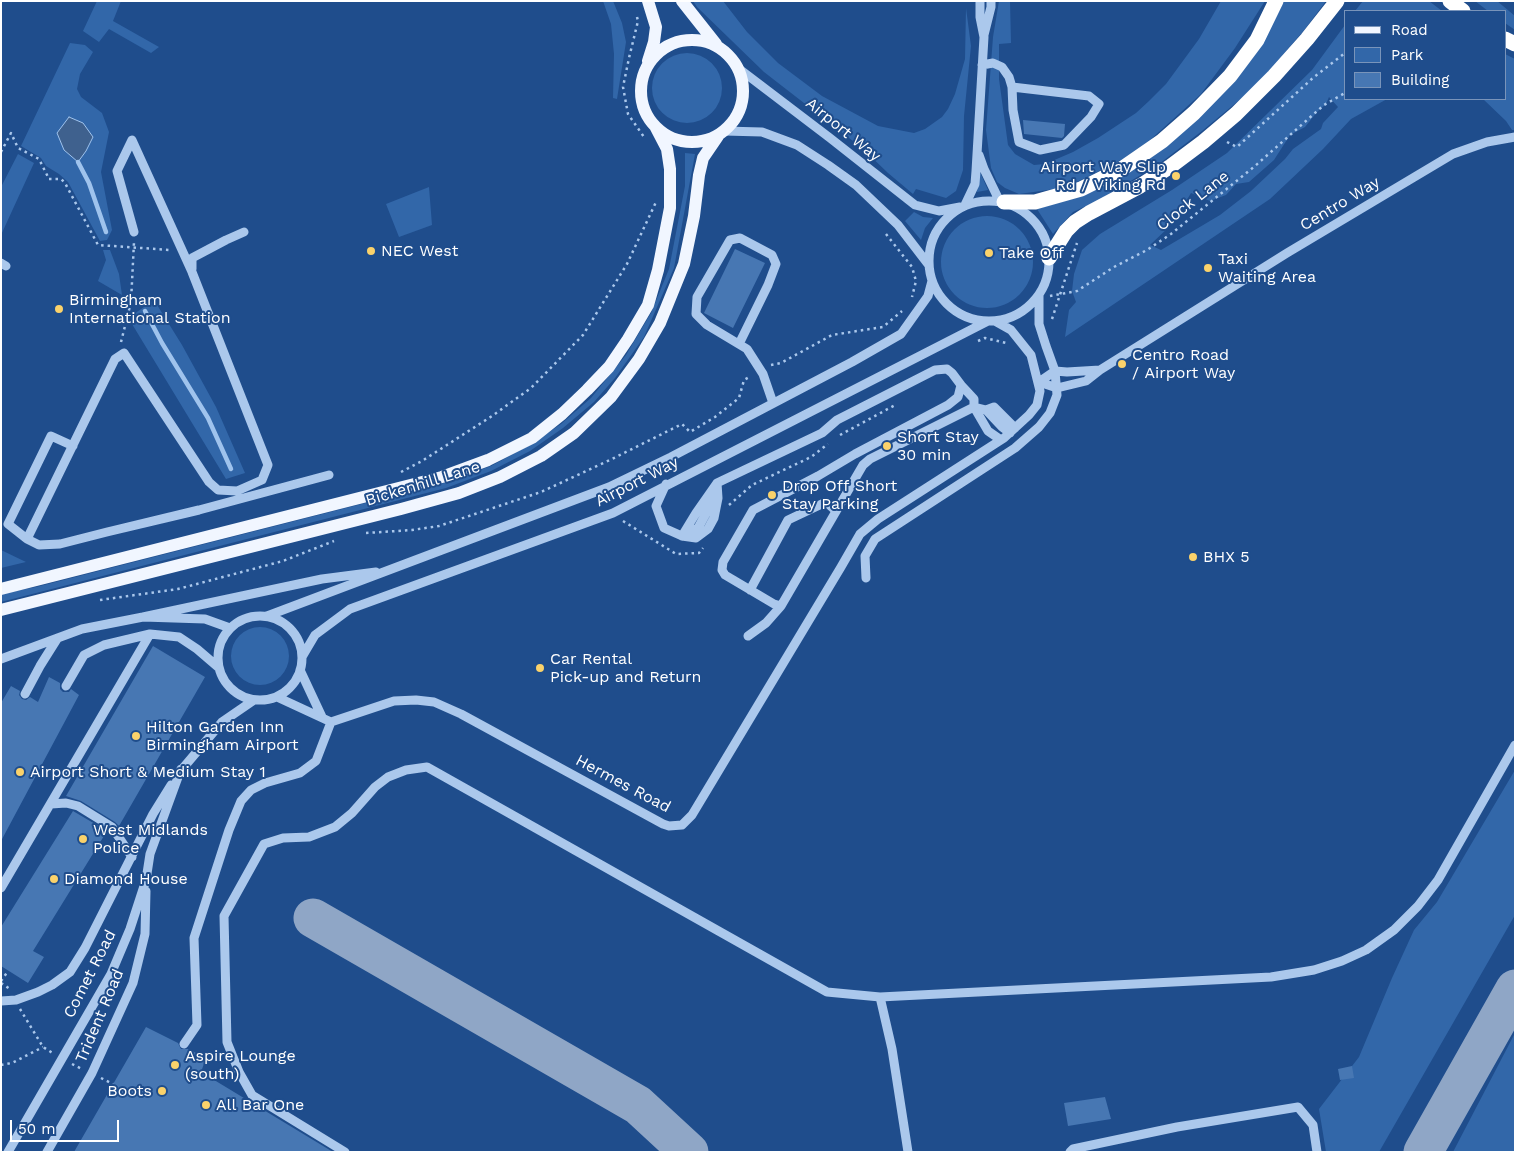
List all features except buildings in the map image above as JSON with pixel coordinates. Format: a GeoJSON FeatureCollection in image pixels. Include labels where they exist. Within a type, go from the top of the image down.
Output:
{"type":"FeatureCollection","features":[{"type":"Feature","properties":{"kind":"highway"},"geometry":{"type":"LineString","coordinates":[[1002,202],[1035,202],[1081,189],[1123,168],[1162,141],[1194,114],[1230,76],[1257,40],[1276,1]]}},
{"type":"Feature","properties":{"kind":"highway"},"geometry":{"type":"LineString","coordinates":[[1049,258],[1066,231],[1075,222],[1140,186],[1171,166],[1236,114],[1274,76],[1337,1]]}},
{"type":"Feature","properties":{"kind":"highway"},"geometry":{"type":"LineString","coordinates":[[1450,1],[1462,10]]}},
{"type":"Feature","properties":{"kind":"main road"},"geometry":{"type":"LineString","coordinates":[[648,1],[656,27],[654,42],[641,87],[646,115],[665,135],[685,142],[705,141],[721,134],[734,121],[740,109],[743,81],[738,68],[729,56],[717,46],[682,1]]}},
{"type":"Feature","properties":{"kind":"main road"},"geometry":{"type":"LineString","coordinates":[[644,73],[651,60],[662,49],[674,43],[689,40],[704,41],[717,46]]}},
{"type":"Feature","properties":{"kind":"main road","name":"Bickenhill Lane"},"geometry":{"type":"LineString","coordinates":[[1,589],[442,477],[488,460],[532,438],[562,414],[609,367],[648,305],[658,270],[670,208],[670,170],[667,149],[655,126]]}},
{"type":"Feature","properties":{"kind":"main road","name":"Bickenhill Lane"},"geometry":{"type":"LineString","coordinates":[[1,610],[459,493],[500,477],[541,456],[574,433],[611,397],[639,359],[660,323],[684,264],[703,158],[721,134]]}},
{"type":"Feature","properties":{"kind":"street"},"geometry":{"type":"LineString","coordinates":[[974,1],[984,37]]}},
{"type":"Feature","properties":{"kind":"street"},"geometry":{"type":"LineString","coordinates":[[980,1],[980,17]]}},
{"type":"Feature","properties":{"kind":"street"},"geometry":{"type":"LineString","coordinates":[[682,536],[717,483],[822,433],[837,420],[935,370],[947,370],[952,374],[974,398],[974,407],[988,431],[1001,440],[1037,405],[1040,391],[1039,382],[1031,355],[1011,330],[991,321],[967,317],[948,306],[938,294],[932,281],[928,264],[931,243],[941,224],[963,206],[975,184],[984,37],[992,3]]}},
{"type":"Feature","properties":{"kind":"street"},"geometry":{"type":"LineString","coordinates":[[982,65],[993,63],[1002,67],[1009,77],[1019,142],[1040,150],[1064,145],[1091,117],[1099,104],[1089,96],[1012,87]]}},
{"type":"Feature","properties":{"kind":"street","name":"Airport Way"},"geometry":{"type":"LineString","coordinates":[[738,68],[915,205],[939,211],[963,206]]}},
{"type":"Feature","properties":{"kind":"street"},"geometry":{"type":"LineString","coordinates":[[721,134],[762,132],[797,145],[828,164],[856,185],[898,225],[928,264]]}},
{"type":"Feature","properties":{"kind":"street","name":"Centro Way"},"geometry":{"type":"LineString","coordinates":[[1057,388],[1086,381],[1100,370],[1366,205],[1453,154],[1487,142],[1515,137]]}},
{"type":"Feature","properties":{"kind":"street"},"geometry":{"type":"LineString","coordinates":[[27,539],[115,359],[124,353],[209,482],[218,490],[237,491],[262,480],[268,466],[192,272],[132,140],[118,171],[134,232]]}},
{"type":"Feature","properties":{"kind":"street"},"geometry":{"type":"LineString","coordinates":[[977,148],[984,169],[1002,202]]}},
{"type":"Feature","properties":{"kind":"street"},"geometry":{"type":"LineString","coordinates":[[963,206],[981,201],[1002,202],[1024,212],[1035,222],[1043,234],[1049,258],[1046,279],[1038,295],[1019,313],[1006,319],[991,321]]}},
{"type":"Feature","properties":{"kind":"street"},"geometry":{"type":"LineString","coordinates":[[192,272],[192,258],[244,232]]}},
{"type":"Feature","properties":{"kind":"street"},"geometry":{"type":"LineString","coordinates":[[739,344],[768,285],[776,264],[772,255],[740,238],[730,240],[725,248],[697,297],[696,314],[707,325],[747,350],[760,371],[773,403]]}},
{"type":"Feature","properties":{"kind":"street","name":"Airport Way"},"geometry":{"type":"LineString","coordinates":[[267,616],[609,487],[671,457],[902,334],[928,296],[932,281]]}},
{"type":"Feature","properties":{"kind":"street"},"geometry":{"type":"LineString","coordinates":[[866,578],[865,556],[875,539],[1015,448],[1039,428],[1050,413],[1057,388],[1055,370],[1039,324],[1038,295]]}},
{"type":"Feature","properties":{"kind":"street","name":"Airport Way"},"geometry":{"type":"LineString","coordinates":[[302,657],[315,635],[350,609],[613,513],[666,484],[991,321]]}},
{"type":"Feature","properties":{"kind":"street"},"geometry":{"type":"LineString","coordinates":[[1039,382],[1055,370],[1067,372],[1100,370]]}},
{"type":"Feature","properties":{"kind":"street"},"geometry":{"type":"LineString","coordinates":[[1039,382],[1057,388]]}},
{"type":"Feature","properties":{"kind":"street"},"geometry":{"type":"LineString","coordinates":[[781,606],[774,604],[725,575],[722,570],[723,562],[754,510],[948,405],[958,397],[961,385]]}},
{"type":"Feature","properties":{"kind":"street"},"geometry":{"type":"LineString","coordinates":[[748,636],[766,624],[781,606],[862,465],[870,459],[974,407],[986,410],[1002,427],[1013,430]]}},
{"type":"Feature","properties":{"kind":"street"},"geometry":{"type":"LineString","coordinates":[[73,446],[51,436],[8,524],[27,539],[39,545],[60,544],[216,506],[329,475]]}},
{"type":"Feature","properties":{"kind":"street","name":"Hermes Road"},"geometry":{"type":"LineString","coordinates":[[331,722],[394,701],[416,700],[434,702],[663,824],[669,826],[682,825],[692,815],[860,534],[878,519],[1001,440]]}},
{"type":"Feature","properties":{"kind":"street"},"geometry":{"type":"LineString","coordinates":[[855,454],[862,465]]}},
{"type":"Feature","properties":{"kind":"street"},"geometry":{"type":"LineString","coordinates":[[666,484],[656,506],[664,528],[682,536],[696,538],[708,529],[715,511],[718,498],[717,483]]}},
{"type":"Feature","properties":{"kind":"street"},"geometry":{"type":"LineString","coordinates":[[750,590],[788,520],[826,502],[836,511]]}},
{"type":"Feature","properties":{"kind":"street"},"geometry":{"type":"LineString","coordinates":[[1,659],[82,629],[322,579],[392,570]]}},
{"type":"Feature","properties":{"kind":"street"},"geometry":{"type":"LineString","coordinates":[[66,686],[84,655],[104,645],[150,634],[179,637],[218,667],[226,684],[238,695],[254,700],[267,700],[277,697],[291,687],[300,670],[302,657],[296,636],[284,623],[267,616],[257,615],[242,619],[230,628],[218,647],[218,667]]}},
{"type":"Feature","properties":{"kind":"street"},"geometry":{"type":"LineString","coordinates":[[143,617],[205,619],[230,628]]}},
{"type":"Feature","properties":{"kind":"street"},"geometry":{"type":"LineString","coordinates":[[1,888],[150,634]]}},
{"type":"Feature","properties":{"kind":"street"},"geometry":{"type":"LineString","coordinates":[[25,694],[57,638]]}},
{"type":"Feature","properties":{"kind":"street"},"geometry":{"type":"LineString","coordinates":[[300,670],[322,717]]}},
{"type":"Feature","properties":{"kind":"street"},"geometry":{"type":"LineString","coordinates":[[184,1044],[197,1025],[194,938],[241,801],[251,790],[265,783],[300,773],[316,761],[331,722],[277,697]]}},
{"type":"Feature","properties":{"kind":"street"},"geometry":{"type":"LineString","coordinates":[[1,1001],[16,1000],[52,985],[70,972],[85,948],[153,814],[180,769],[222,722],[254,700]]}},
{"type":"Feature","properties":{"kind":"street"},"geometry":{"type":"LineString","coordinates":[[345,1152],[252,1095],[239,1072],[227,1042],[224,916],[264,844],[284,838],[309,837],[335,827],[352,813],[375,787],[388,777],[406,770],[427,767],[827,992],[880,997],[1271,977],[1314,970],[1342,961],[1366,950],[1394,930],[1418,906],[1438,880],[1515,745]]}},
{"type":"Feature","properties":{"kind":"street","name":"Comet Road"},"geometry":{"type":"LineString","coordinates":[[8,1152],[111,974],[130,929],[146,880],[150,854],[180,769]]}},
{"type":"Feature","properties":{"kind":"street"},"geometry":{"type":"LineString","coordinates":[[51,804],[66,803],[78,806],[112,827],[132,857]]}},
{"type":"Feature","properties":{"kind":"street","name":"Trident Road"},"geometry":{"type":"LineString","coordinates":[[47,1152],[92,1073],[133,983],[145,934],[146,880]]}},
{"type":"Feature","properties":{"kind":"street"},"geometry":{"type":"LineString","coordinates":[[880,997],[892,1049],[908,1152]]}},
{"type":"Feature","properties":{"kind":"street"},"geometry":{"type":"LineString","coordinates":[[1070,1152],[1073,1149],[1177,1127],[1298,1107],[1313,1125],[1317,1152]]}},
{"type":"Feature","properties":{"kind":"path"},"geometry":{"type":"LineString","coordinates":[[637,14],[638,21],[623,87],[628,114],[646,139]]}},
{"type":"Feature","properties":{"kind":"path"},"geometry":{"type":"LineString","coordinates":[[1226,142],[1238,147],[1314,77],[1344,54]]}},
{"type":"Feature","properties":{"kind":"path","name":"Clock Lane"},"geometry":{"type":"LineString","coordinates":[[1038,295],[1054,296],[1077,291],[1114,267],[1147,250],[1171,234],[1255,166],[1324,105],[1344,94]]}},
{"type":"Feature","properties":{"kind":"path"},"geometry":{"type":"LineString","coordinates":[[1,152],[11,133],[18,148],[39,160],[50,180],[61,179],[65,183],[98,245],[182,250]]}},
{"type":"Feature","properties":{"kind":"path"},"geometry":{"type":"LineString","coordinates":[[394,474],[402,472],[422,461],[492,416],[531,388],[583,335],[627,264],[658,198]]}},
{"type":"Feature","properties":{"kind":"path"},"geometry":{"type":"LineString","coordinates":[[886,234],[912,267],[916,281],[909,304]]}},
{"type":"Feature","properties":{"kind":"path"},"geometry":{"type":"LineString","coordinates":[[120,356],[120,346],[131,302],[133,248]]}},
{"type":"Feature","properties":{"kind":"path"},"geometry":{"type":"LineString","coordinates":[[359,535],[439,526],[541,492],[682,424],[690,432],[715,417],[738,398],[744,380],[769,366],[781,363],[832,335],[883,326],[903,310]]}},
{"type":"Feature","properties":{"kind":"path"},"geometry":{"type":"LineString","coordinates":[[977,341],[985,338],[1011,344]]}},
{"type":"Feature","properties":{"kind":"path"},"geometry":{"type":"LineString","coordinates":[[725,510],[730,502],[752,485],[811,457],[841,434],[903,401]]}},
{"type":"Feature","properties":{"kind":"path"},"geometry":{"type":"LineString","coordinates":[[620,519],[676,554],[700,553],[705,545]]}},
{"type":"Feature","properties":{"kind":"path"},"geometry":{"type":"LineString","coordinates":[[100,600],[178,589],[283,561],[335,540]]}},
{"type":"Feature","properties":{"kind":"path"},"geometry":{"type":"LineString","coordinates":[[8,971],[1,982],[14,991],[16,1000],[43,1047],[62,1059],[113,1084]]}},
{"type":"Feature","properties":{"kind":"path"},"geometry":{"type":"LineString","coordinates":[[1,1065],[12,1064],[43,1047]]}},
{"type":"Feature","properties":{"kind":"green space"},"geometry":{"type":"Polygon","coordinates":[[[97,1],[121,1],[113,21],[159,47],[151,53],[109,29],[99,42],[83,31],[97,1]]]}},
{"type":"Feature","properties":{"kind":"green space"},"geometry":{"type":"Polygon","coordinates":[[[603,1],[613,1],[622,23],[626,42],[617,99],[613,98],[614,54],[611,24],[603,1]]]}},
{"type":"Feature","properties":{"kind":"green space"},"geometry":{"type":"Polygon","coordinates":[[[693,1],[723,1],[747,32],[778,63],[822,96],[878,126],[914,133],[925,129],[942,117],[955,94],[965,59],[966,8],[971,46],[964,116],[963,170],[956,191],[946,198],[916,189],[913,194],[862,148],[764,72],[693,1]]]}},
{"type":"Feature","properties":{"kind":"green space"},"geometry":{"type":"Polygon","coordinates":[[[999,1],[1010,1],[1011,43],[999,44],[999,79],[1008,145],[1015,154],[1034,165],[1045,164],[1073,152],[1136,113],[1166,84],[1199,39],[1221,1],[1265,1],[1235,48],[1201,94],[1150,140],[1123,159],[1079,181],[1055,189],[1019,194],[997,182],[991,168],[986,130],[993,37],[999,1]]]}},
{"type":"Feature","properties":{"kind":"green space"},"geometry":{"type":"Polygon","coordinates":[[[1284,1],[1326,1],[1268,72],[1243,97],[1159,164],[1099,200],[1073,212],[1053,234],[1037,209],[1085,195],[1252,59],[1284,1]]]}},
{"type":"Feature","properties":{"kind":"green space"},"geometry":{"type":"Polygon","coordinates":[[[1363,1],[1429,1],[1441,10],[1356,10],[1363,1]]]}},
{"type":"Feature","properties":{"kind":"green space"},"geometry":{"type":"Polygon","coordinates":[[[1475,1],[1497,1],[1515,16],[1515,30],[1506,24],[1506,10],[1487,10],[1475,1]]]}},
{"type":"Feature","properties":{"kind":"green space"},"geometry":{"type":"Polygon","coordinates":[[[1344,26],[1344,100],[1385,100],[1351,119],[1323,149],[1270,199],[1065,337],[1069,310],[1076,302],[1072,291],[1074,274],[1082,250],[1100,234],[1172,190],[1227,153],[1312,70],[1344,26]],[[1329,97],[1326,104],[1305,127],[1290,135],[1274,160],[1249,182],[1236,184],[1226,195],[1210,201],[1191,193],[1185,203],[1172,213],[1169,227],[1150,245],[1161,250],[1220,215],[1251,191],[1293,149],[1321,129],[1323,123],[1338,107],[1329,97]]]}},
{"type":"Feature","properties":{"kind":"green space"},"geometry":{"type":"Polygon","coordinates":[[[70,43],[85,45],[93,52],[80,74],[77,89],[81,97],[102,113],[109,132],[101,172],[112,230],[107,240],[100,241],[68,182],[46,166],[41,158],[21,146],[70,43]]]}},
{"type":"Feature","properties":{"kind":"green space"},"geometry":{"type":"Polygon","coordinates":[[[687,53],[700,56],[712,63],[719,75],[722,88],[719,101],[712,113],[700,120],[687,123],[674,120],[662,113],[655,101],[652,88],[655,75],[662,63],[674,56],[687,53]]]}},
{"type":"Feature","properties":{"kind":"green space"},"geometry":{"type":"Polygon","coordinates":[[[1506,54],[1515,59],[1515,130],[1512,130],[1506,121],[1484,100],[1506,100],[1506,54]]]}},
{"type":"Feature","properties":{"kind":"green space"},"geometry":{"type":"Polygon","coordinates":[[[685,153],[695,154],[674,268],[644,337],[615,378],[594,402],[563,428],[530,451],[491,471],[446,488],[1,602],[1,594],[36,587],[444,483],[491,466],[528,446],[561,424],[591,398],[626,355],[651,313],[669,269],[685,186],[685,153]]]}},
{"type":"Feature","properties":{"kind":"green space"},"geometry":{"type":"Polygon","coordinates":[[[18,154],[34,163],[1,235],[1,187],[18,154]]]}},
{"type":"Feature","properties":{"kind":"green space"},"geometry":{"type":"Polygon","coordinates":[[[979,170],[988,190],[977,192],[979,170]]]}},
{"type":"Feature","properties":{"kind":"green space"},"geometry":{"type":"Polygon","coordinates":[[[429,187],[432,225],[399,237],[386,204],[429,187]]]}},
{"type":"Feature","properties":{"kind":"green space"},"geometry":{"type":"Polygon","coordinates":[[[914,212],[923,217],[933,218],[925,228],[921,240],[905,221],[914,212]]]}},
{"type":"Feature","properties":{"kind":"green space"},"geometry":{"type":"Polygon","coordinates":[[[987,216],[1005,219],[1020,229],[1030,244],[1033,262],[1030,280],[1020,295],[1005,305],[987,308],[969,305],[954,295],[944,280],[941,262],[944,244],[954,229],[969,219],[987,216]]]}},
{"type":"Feature","properties":{"kind":"green space"},"geometry":{"type":"Polygon","coordinates":[[[103,250],[110,250],[119,274],[122,295],[98,281],[106,260],[103,250]]]}},
{"type":"Feature","properties":{"kind":"green space"},"geometry":{"type":"Polygon","coordinates":[[[154,300],[182,345],[216,407],[245,473],[226,479],[132,324],[134,314],[154,300]]]}},
{"type":"Feature","properties":{"kind":"green space"},"geometry":{"type":"Polygon","coordinates":[[[1,550],[26,562],[1,568],[1,550]]]}},
{"type":"Feature","properties":{"kind":"green space"},"geometry":{"type":"Polygon","coordinates":[[[254,627],[266,627],[281,635],[289,650],[289,662],[281,677],[266,685],[254,685],[239,677],[231,662],[231,650],[239,635],[254,627]]]}},
{"type":"Feature","properties":{"kind":"green space"},"geometry":{"type":"Polygon","coordinates":[[[1515,770],[1515,915],[1379,1152],[1326,1152],[1319,1109],[1359,1057],[1414,930],[1437,902],[1515,770]]]}},
{"type":"Feature","properties":{"kind":"green space"},"geometry":{"type":"Polygon","coordinates":[[[1515,1033],[1515,1152],[1453,1152],[1515,1033]]]}},
{"type":"Feature","properties":{"kind":"shaded area"},"geometry":{"type":"Polygon","coordinates":[[[69,117],[83,123],[93,137],[78,162],[64,150],[57,133],[69,117]]]}},
{"type":"Feature","properties":{"kind":"waterway"},"geometry":{"type":"LineString","coordinates":[[78,162],[89,183],[106,232]]}},
{"type":"Feature","properties":{"kind":"waterway"},"geometry":{"type":"LineString","coordinates":[[145,311],[162,343],[208,418],[231,469]]}},
{"type":"Feature","properties":{"kind":"taxiway"},"geometry":{"type":"LineString","coordinates":[[313,918],[638,1105],[689,1152]]}},
{"type":"Feature","properties":{"kind":"taxiway"},"geometry":{"type":"LineString","coordinates":[[1423,1152],[1515,989]]}},
{"type":"Feature","properties":{"kind":"place","name":"Airport Way Slip Rd / Viking Rd"},"geometry":{"type":"Point","coordinates":[1176,176]}},
{"type":"Feature","properties":{"kind":"place","name":"NEC West"},"geometry":{"type":"Point","coordinates":[371,251]}},
{"type":"Feature","properties":{"kind":"place","name":"Take Off"},"geometry":{"type":"Point","coordinates":[989,253]}},
{"type":"Feature","properties":{"kind":"place","name":"Taxi Waiting Area"},"geometry":{"type":"Point","coordinates":[1208,268]}},
{"type":"Feature","properties":{"kind":"place","name":"Birmingham International Station"},"geometry":{"type":"Point","coordinates":[59,309]}},
{"type":"Feature","properties":{"kind":"place","name":"Centro Road / Airport Way"},"geometry":{"type":"Point","coordinates":[1122,364]}},
{"type":"Feature","properties":{"kind":"place","name":"Short Stay 30 min"},"geometry":{"type":"Point","coordinates":[887,446]}},
{"type":"Feature","properties":{"kind":"place","name":"Drop Off Short Stay Parking"},"geometry":{"type":"Point","coordinates":[772,495]}},
{"type":"Feature","properties":{"kind":"place","name":"BHX 5"},"geometry":{"type":"Point","coordinates":[1193,557]}},
{"type":"Feature","properties":{"kind":"place","name":"Car Rental Pick-up and Return"},"geometry":{"type":"Point","coordinates":[540,668]}},
{"type":"Feature","properties":{"kind":"place","name":"Hilton Garden Inn Birmingham Airport"},"geometry":{"type":"Point","coordinates":[136,736]}},
{"type":"Feature","properties":{"kind":"place","name":"Airport Short & Medium Stay 1"},"geometry":{"type":"Point","coordinates":[20,772]}},
{"type":"Feature","properties":{"kind":"place","name":"West Midlands Police"},"geometry":{"type":"Point","coordinates":[83,839]}},
{"type":"Feature","properties":{"kind":"place","name":"Diamond House"},"geometry":{"type":"Point","coordinates":[54,879]}},
{"type":"Feature","properties":{"kind":"place","name":"Aspire Lounge (south)"},"geometry":{"type":"Point","coordinates":[175,1065]}},
{"type":"Feature","properties":{"kind":"place","name":"Boots"},"geometry":{"type":"Point","coordinates":[162,1091]}},
{"type":"Feature","properties":{"kind":"place","name":"All Bar One"},"geometry":{"type":"Point","coordinates":[206,1105]}}]}
